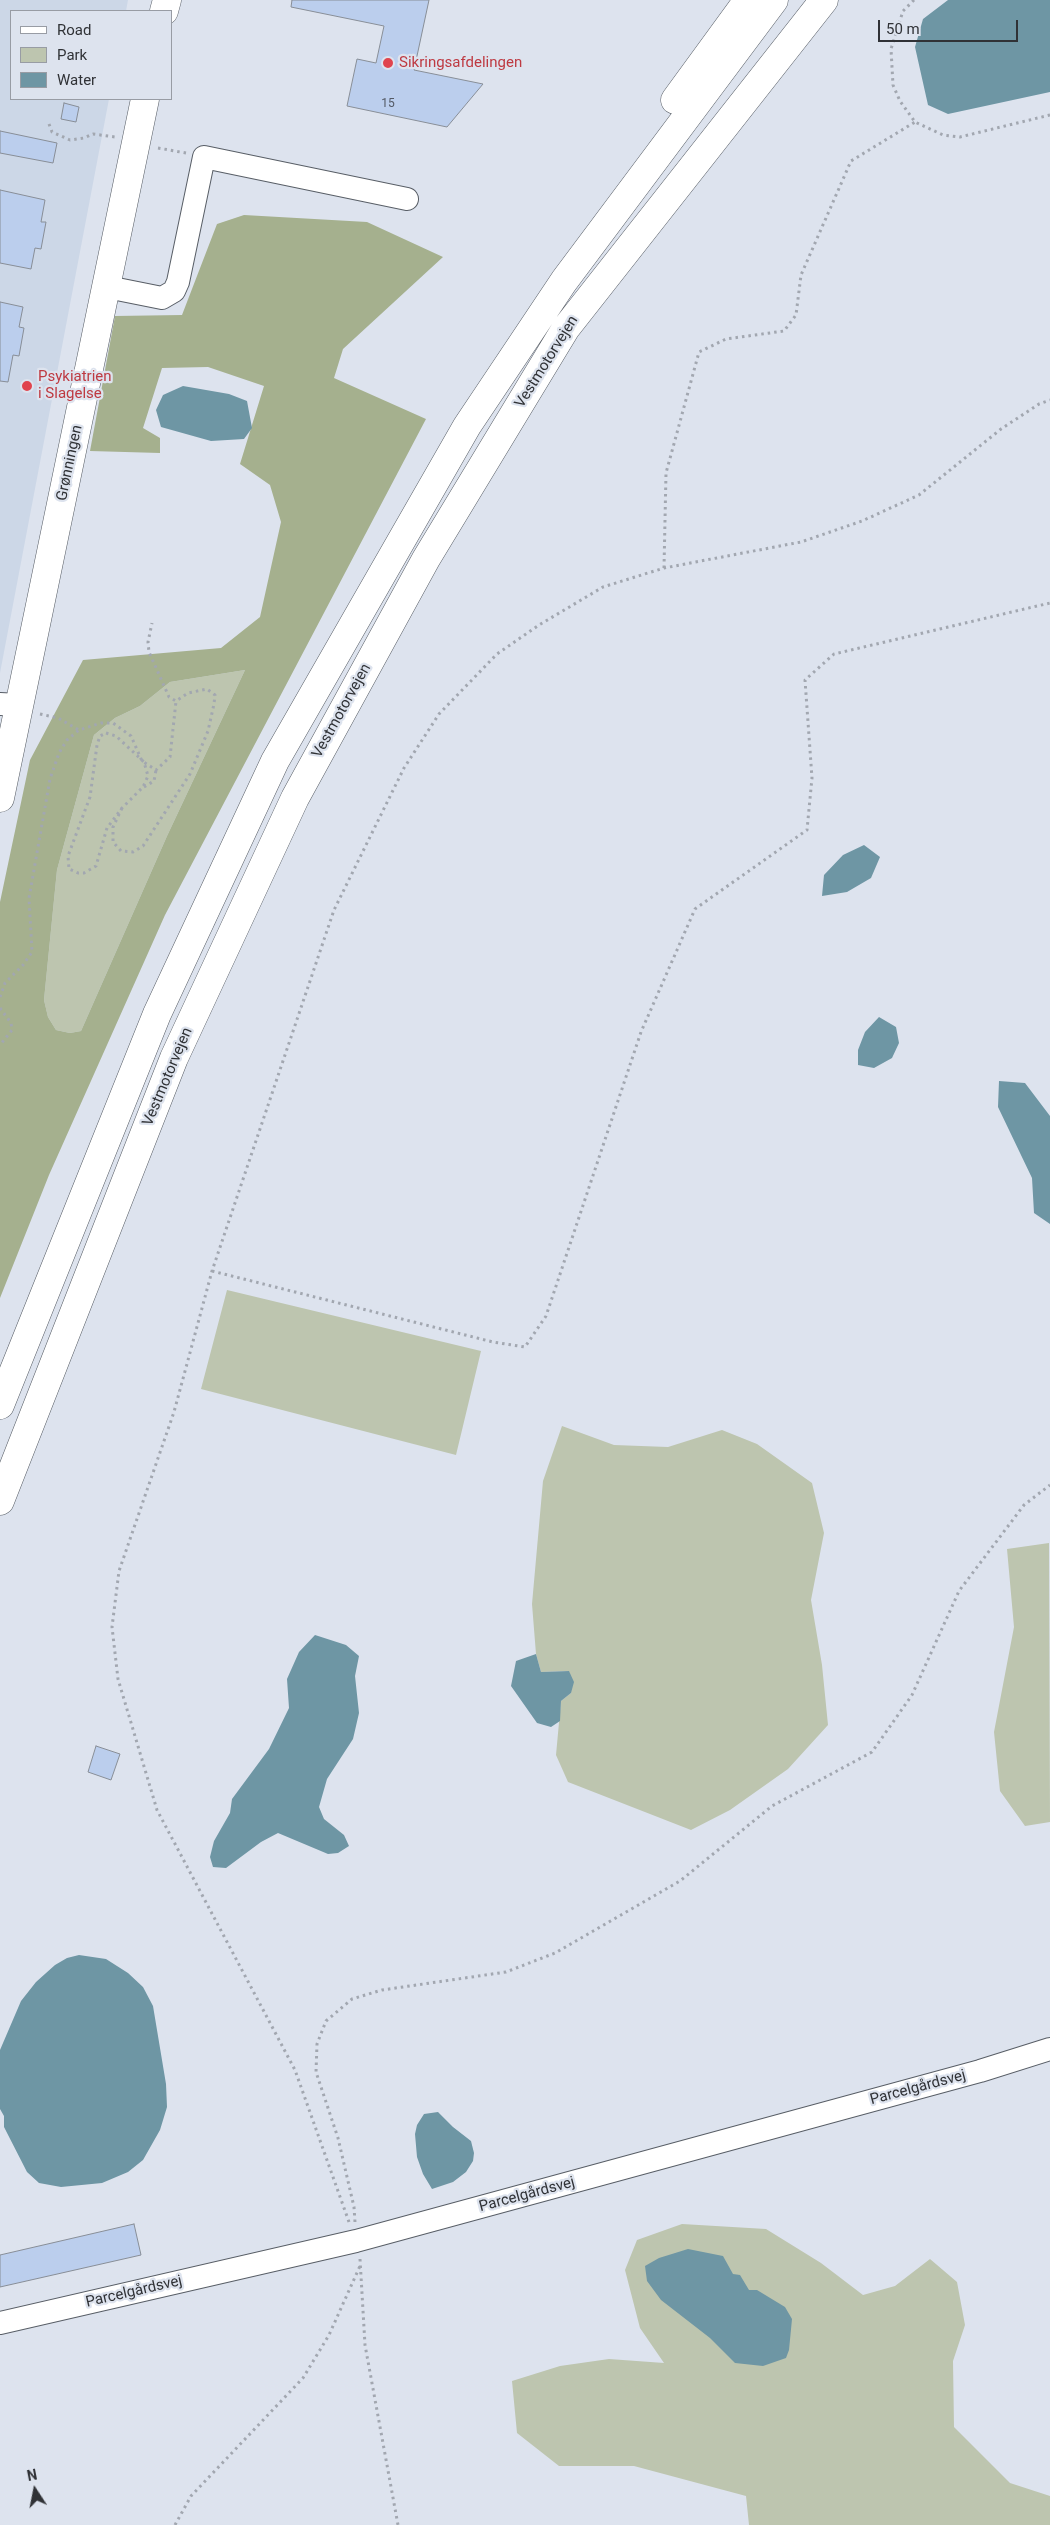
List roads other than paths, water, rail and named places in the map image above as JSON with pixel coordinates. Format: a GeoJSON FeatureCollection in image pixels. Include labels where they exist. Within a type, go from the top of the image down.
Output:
{"type":"FeatureCollection","features":[{"type":"Feature","properties":{"kind":"main road"},"geometry":{"type":"LineString","coordinates":[[467,426],[468,397],[548,274],[748,0]]}},
{"type":"Feature","properties":{"kind":"main road","name":"Vestmotorvejen"},"geometry":{"type":"LineString","coordinates":[[0,1405],[157,1014],[274,761],[467,426],[564,281],[774,0]]}},
{"type":"Feature","properties":{"kind":"main road","name":"Vestmotorvejen"},"geometry":{"type":"LineString","coordinates":[[0,1501],[174,1058],[295,798],[426,559],[566,328],[798,30],[824,0]]}},
{"type":"Feature","properties":{"kind":"main road"},"geometry":{"type":"LineString","coordinates":[[798,30],[835,0]]}},
{"type":"Feature","properties":{"kind":"main road","name":"Grønningen"},"geometry":{"type":"LineString","coordinates":[[0,798],[145,100]]}},
{"type":"Feature","properties":{"kind":"street"},"geometry":{"type":"LineString","coordinates":[[107,287],[162,298],[174,291],[178,282],[204,157],[407,199]]}},
{"type":"Feature","properties":{"kind":"street","name":"Parcelgårdsvej"},"geometry":{"type":"LineString","coordinates":[[0,2323],[356,2241],[980,2071],[1050,2049]]}},
{"type":"Feature","properties":{"kind":"water"},"geometry":{"type":"Polygon","coordinates":[[[948,0],[1050,0],[1050,92],[948,114],[928,105],[915,47],[923,19],[948,0]]]}},
{"type":"Feature","properties":{"kind":"water"},"geometry":{"type":"Polygon","coordinates":[[[183,386],[229,394],[247,401],[252,428],[244,439],[211,441],[161,427],[156,410],[163,395],[183,386]]]}},
{"type":"Feature","properties":{"kind":"water"},"geometry":{"type":"Polygon","coordinates":[[[864,845],[880,857],[871,878],[847,892],[822,896],[824,875],[843,855],[864,845]]]}},
{"type":"Feature","properties":{"kind":"water"},"geometry":{"type":"Polygon","coordinates":[[[879,1017],[896,1027],[899,1043],[892,1058],[874,1068],[858,1065],[858,1050],[865,1032],[879,1017]]]}},
{"type":"Feature","properties":{"kind":"water"},"geometry":{"type":"Polygon","coordinates":[[[999,1081],[1025,1083],[1050,1116],[1050,1224],[1034,1213],[1032,1178],[998,1107],[999,1081]]]}},
{"type":"Feature","properties":{"kind":"water"},"geometry":{"type":"Polygon","coordinates":[[[315,1635],[346,1645],[359,1656],[355,1676],[359,1713],[353,1739],[327,1779],[319,1807],[324,1819],[344,1835],[349,1846],[338,1853],[328,1854],[278,1833],[261,1842],[226,1868],[213,1867],[210,1857],[214,1841],[230,1813],[232,1799],[269,1749],[289,1708],[287,1679],[299,1652],[315,1635]]]}},
{"type":"Feature","properties":{"kind":"water"},"geometry":{"type":"Polygon","coordinates":[[[536,1654],[541,1672],[569,1671],[574,1682],[571,1693],[561,1701],[560,1721],[551,1727],[537,1723],[511,1686],[516,1661],[536,1654]]]}},
{"type":"Feature","properties":{"kind":"water"},"geometry":{"type":"Polygon","coordinates":[[[79,1955],[106,1959],[128,1973],[143,1987],[153,2006],[166,2084],[167,2107],[160,2130],[143,2160],[128,2172],[102,2183],[61,2187],[39,2183],[27,2172],[4,2127],[4,2116],[0,2109],[0,2050],[21,2001],[36,1982],[55,1965],[67,1958],[79,1955]]]}},
{"type":"Feature","properties":{"kind":"water"},"geometry":{"type":"Polygon","coordinates":[[[438,2112],[471,2141],[474,2153],[473,2161],[466,2172],[453,2182],[432,2189],[423,2174],[417,2157],[415,2134],[417,2125],[424,2114],[438,2112]]]}},
{"type":"Feature","properties":{"kind":"water"},"geometry":{"type":"Polygon","coordinates":[[[688,2249],[723,2256],[733,2274],[740,2275],[749,2290],[757,2290],[785,2307],[792,2319],[789,2350],[786,2358],[763,2366],[735,2363],[710,2338],[661,2300],[647,2281],[645,2266],[659,2258],[688,2249]]]}},
{"type":"Feature","properties":{"kind":"place","name":"Sikringsafdelingen"},"geometry":{"type":"Point","coordinates":[388,63]}},
{"type":"Feature","properties":{"kind":"place","name":"Psykiatrien i Slagelse"},"geometry":{"type":"Point","coordinates":[27,386]}}]}
